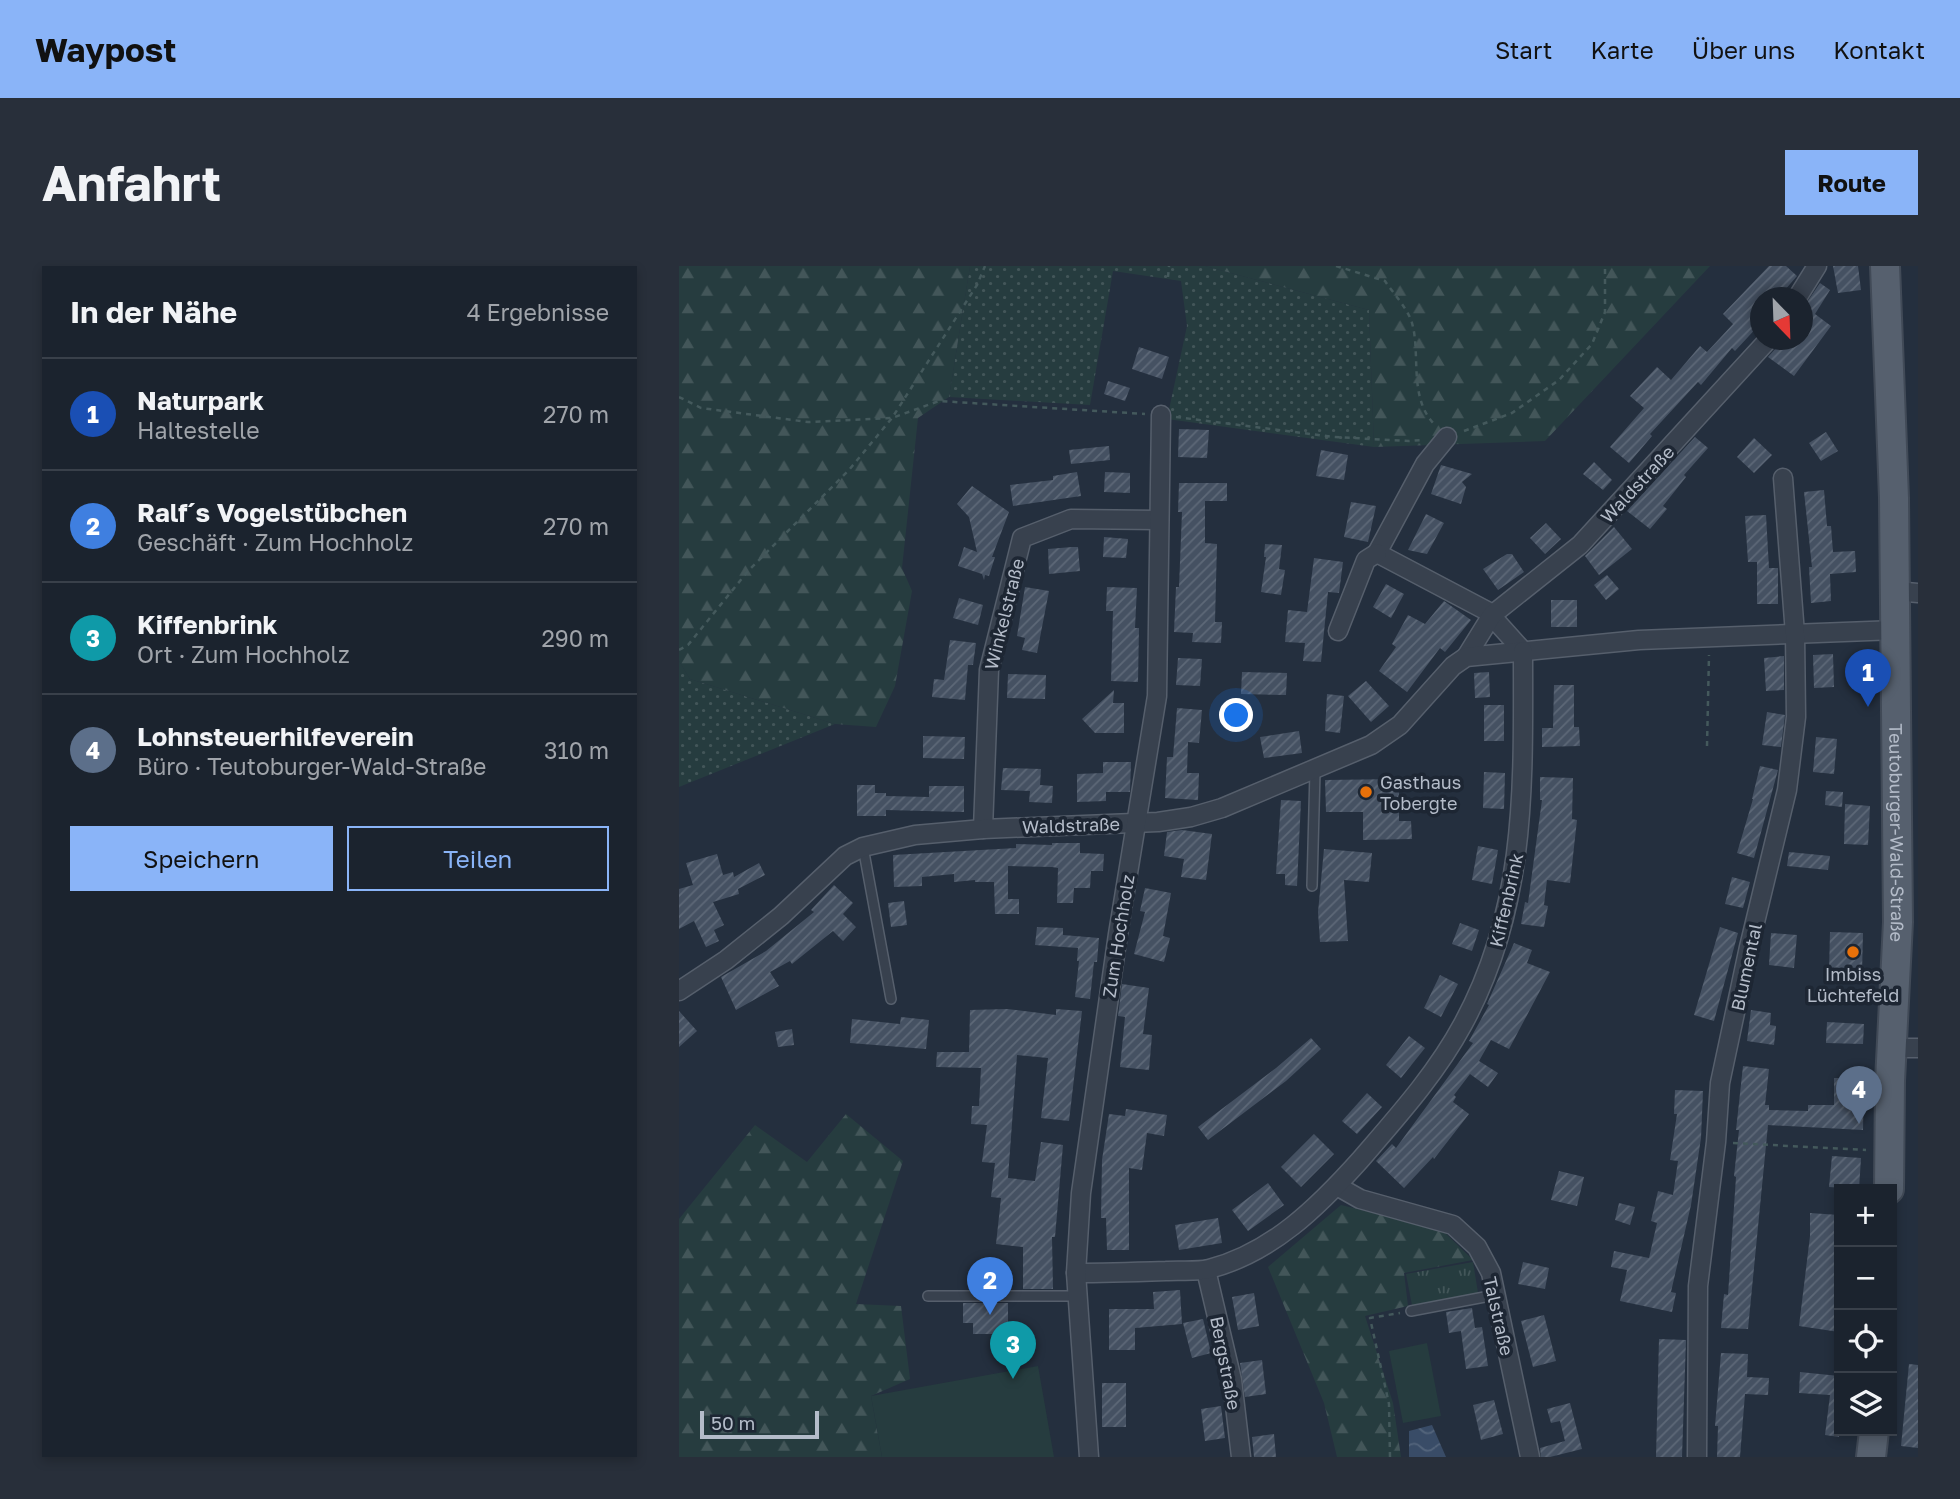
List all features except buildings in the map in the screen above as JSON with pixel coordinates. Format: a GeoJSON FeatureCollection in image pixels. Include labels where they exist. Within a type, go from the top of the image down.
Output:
{"type":"FeatureCollection","features":[{"type":"Feature","properties":{"kind":"main road","name":"Teutoburger-Wald-Straße"},"geometry":{"type":"LineString","coordinates":[[1885,266],[1907,592],[1896,630],[1894,704],[1898,922],[1905,1048],[1890,1081],[1889,1184]]}},
{"type":"Feature","properties":{"kind":"main road"},"geometry":{"type":"LineString","coordinates":[[1871,1457],[1873,1436]]}},
{"type":"Feature","properties":{"kind":"street"},"geometry":{"type":"LineString","coordinates":[[1804,287],[1818,266]]}},
{"type":"Feature","properties":{"kind":"street","name":"Waldstraße"},"geometry":{"type":"LineString","coordinates":[[679,991],[726,960],[781,916],[845,856],[863,847],[915,835],[983,829],[1158,822],[1202,814],[1315,771],[1371,745],[1400,725],[1453,666],[1466,657],[1492,615],[1580,545],[1759,350]]}},
{"type":"Feature","properties":{"kind":"street","name":"Zum Hochholz"},"geometry":{"type":"LineString","coordinates":[[1089,1457],[1076,1273],[1081,1193],[1157,696],[1161,415]]}},
{"type":"Feature","properties":{"kind":"street"},"geometry":{"type":"LineString","coordinates":[[1338,631],[1366,559],[1377,553],[1425,464],[1447,437]]}},
{"type":"Feature","properties":{"kind":"street","name":"Blumental"},"geometry":{"type":"LineString","coordinates":[[1697,1457],[1698,1286],[1716,1142],[1720,1083],[1787,790],[1797,717],[1795,634],[1783,478]]}},
{"type":"Feature","properties":{"kind":"street","name":"Winkelstraße"},"geometry":{"type":"LineString","coordinates":[[983,829],[989,670],[1022,538],[1071,519],[1158,520]]}},
{"type":"Feature","properties":{"kind":"street"},"geometry":{"type":"LineString","coordinates":[[1377,553],[1492,615],[1523,651]]}},
{"type":"Feature","properties":{"kind":"street"},"geometry":{"type":"LineString","coordinates":[[1466,657],[1639,640],[1896,630]]}},
{"type":"Feature","properties":{"kind":"street","name":"Kiffenbrink"},"geometry":{"type":"LineString","coordinates":[[1076,1273],[1206,1270],[1252,1254],[1294,1225],[1337,1186],[1405,1109],[1435,1069],[1464,1023],[1494,955],[1507,912],[1520,830],[1523,785],[1523,651]]}},
{"type":"Feature","properties":{"kind":"street","name":"Talstraße"},"geometry":{"type":"LineString","coordinates":[[1337,1186],[1360,1199],[1453,1225],[1477,1247],[1491,1273],[1530,1457]]}},
{"type":"Feature","properties":{"kind":"street","name":"Bergstraße"},"geometry":{"type":"LineString","coordinates":[[1206,1270],[1233,1380],[1241,1457]]}},
{"type":"Feature","properties":{"kind":"lane"},"geometry":{"type":"LineString","coordinates":[[1312,886],[1315,771]]}},
{"type":"Feature","properties":{"kind":"lane"},"geometry":{"type":"LineString","coordinates":[[863,847],[891,999]]}},
{"type":"Feature","properties":{"kind":"lane"},"geometry":{"type":"LineString","coordinates":[[1411,1311],[1495,1295]]}},
{"type":"Feature","properties":{"kind":"lane"},"geometry":{"type":"LineString","coordinates":[[928,1296],[1077,1296]]}},
{"type":"Feature","properties":{"kind":"path"},"geometry":{"type":"LineString","coordinates":[[679,650],[688,645],[748,572],[849,470],[892,418],[977,285],[985,266]]}},
{"type":"Feature","properties":{"kind":"path"},"geometry":{"type":"LineString","coordinates":[[1168,277],[1169,266]]}},
{"type":"Feature","properties":{"kind":"path"},"geometry":{"type":"LineString","coordinates":[[1336,266],[1385,281],[1412,322],[1416,383],[1429,419],[1447,437]]}},
{"type":"Feature","properties":{"kind":"path"},"geometry":{"type":"LineString","coordinates":[[679,397],[701,408],[808,422],[892,418],[939,401],[1161,415],[1334,437],[1409,441],[1447,437],[1512,413],[1559,380],[1592,344],[1605,312],[1605,266]]}},
{"type":"Feature","properties":{"kind":"path"},"geometry":{"type":"LineString","coordinates":[[1707,746],[1709,637]]}},
{"type":"Feature","properties":{"kind":"path"},"geometry":{"type":"LineString","coordinates":[[1716,1142],[1891,1151]]}},
{"type":"Feature","properties":{"kind":"path"},"geometry":{"type":"LineString","coordinates":[[1390,1457],[1389,1404],[1370,1318],[1411,1311]]}},
{"type":"Feature","properties":{"kind":"green space"},"geometry":{"type":"Polygon","coordinates":[[[679,266],[970,266],[949,397],[918,418],[902,568],[912,591],[895,686],[876,727],[835,724],[690,679],[679,661],[679,266]]]}},
{"type":"Feature","properties":{"kind":"green space"},"geometry":{"type":"Polygon","coordinates":[[[970,266],[1205,266],[1369,310],[1374,447],[1167,419],[1187,326],[1181,281],[1113,271],[1090,405],[949,397],[970,266]]]}},
{"type":"Feature","properties":{"kind":"green space"},"geometry":{"type":"Polygon","coordinates":[[[1205,266],[1710,266],[1545,441],[1374,447],[1369,310],[1205,266]]]}},
{"type":"Feature","properties":{"kind":"green space"},"geometry":{"type":"Polygon","coordinates":[[[679,661],[690,679],[835,724],[679,787],[679,661]]]}},
{"type":"Feature","properties":{"kind":"green space"},"geometry":{"type":"Polygon","coordinates":[[[846,1114],[903,1161],[856,1304],[901,1306],[910,1379],[871,1396],[882,1457],[679,1457],[679,1219],[755,1125],[807,1162],[846,1114]]]}},
{"type":"Feature","properties":{"kind":"green space"},"geometry":{"type":"Polygon","coordinates":[[[1341,1205],[1442,1230],[1473,1260],[1404,1273],[1408,1306],[1365,1316],[1393,1403],[1401,1457],[1337,1457],[1324,1403],[1268,1267],[1341,1205]]]}},
{"type":"Feature","properties":{"kind":"green space"},"geometry":{"type":"Polygon","coordinates":[[[1473,1262],[1478,1293],[1412,1305],[1406,1274],[1473,1262]]]}},
{"type":"Feature","properties":{"kind":"green space"},"geometry":{"type":"Polygon","coordinates":[[[1427,1343],[1441,1416],[1403,1423],[1389,1351],[1427,1343]]]}},
{"type":"Feature","properties":{"kind":"green space"},"geometry":{"type":"Polygon","coordinates":[[[1038,1366],[1054,1457],[882,1457],[871,1396],[1038,1366]]]}},
{"type":"Feature","properties":{"kind":"water"},"geometry":{"type":"Polygon","coordinates":[[[1432,1425],[1446,1457],[1409,1457],[1409,1431],[1432,1425]]]}},
{"type":"Feature","properties":{"kind":"place","name":"Naturpark"},"geometry":{"type":"Point","coordinates":[1868,707]}},
{"type":"Feature","properties":{"kind":"place","name":"Gasthaus Tobergte"},"geometry":{"type":"Point","coordinates":[1366,792]}},
{"type":"Feature","properties":{"kind":"place","name":"Imbiss Lüchtefeld"},"geometry":{"type":"Point","coordinates":[1853,952]}},
{"type":"Feature","properties":{"kind":"place","name":"Lohnsteuerhilfeverein"},"geometry":{"type":"Point","coordinates":[1859,1124]}},
{"type":"Feature","properties":{"kind":"place","name":"Ralf´s Vogelstübchen"},"geometry":{"type":"Point","coordinates":[990,1315]}},
{"type":"Feature","properties":{"kind":"place","name":"Kiffenbrink"},"geometry":{"type":"Point","coordinates":[1013,1379]}}]}
